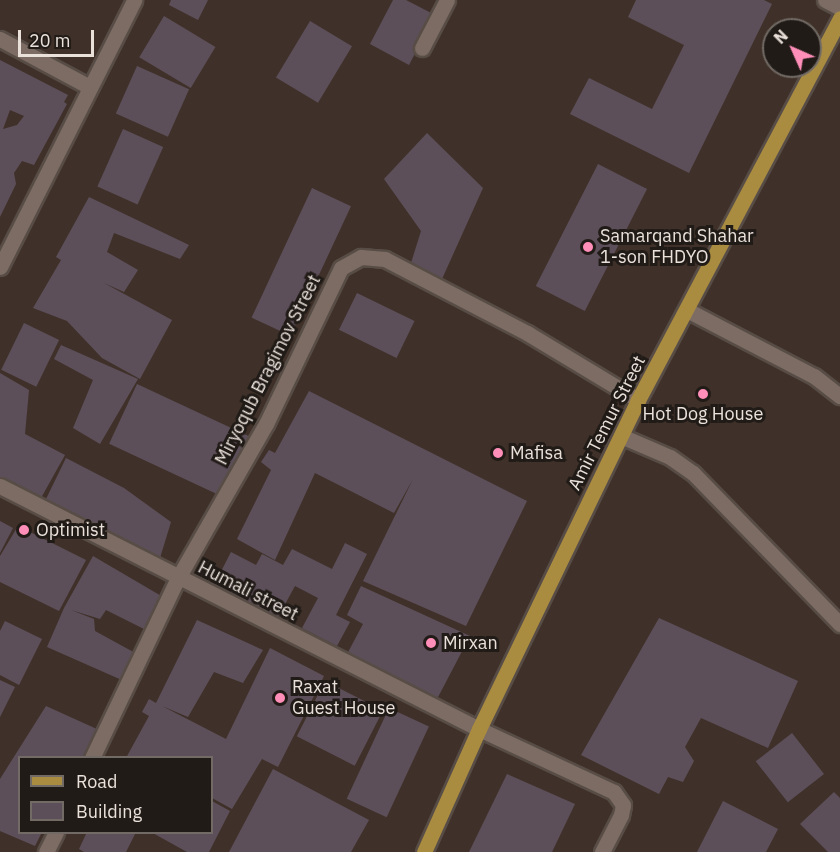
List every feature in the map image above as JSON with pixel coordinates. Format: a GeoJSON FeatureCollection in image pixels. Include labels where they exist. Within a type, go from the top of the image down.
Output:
{"type":"FeatureCollection","features":[{"type":"Feature","properties":{"kind":"main road","name":"Amir Temur Street"},"geometry":{"type":"LineString","coordinates":[[424,852],[480,729],[638,400],[840,18]]}},
{"type":"Feature","properties":{"kind":"street"},"geometry":{"type":"LineString","coordinates":[[0,267],[134,0]]}},
{"type":"Feature","properties":{"kind":"street"},"geometry":{"type":"LineString","coordinates":[[422,48],[447,0]]}},
{"type":"Feature","properties":{"kind":"street"},"geometry":{"type":"LineString","coordinates":[[825,0],[840,8]]}},
{"type":"Feature","properties":{"kind":"street"},"geometry":{"type":"LineString","coordinates":[[0,39],[90,87]]}},
{"type":"Feature","properties":{"kind":"street","name":"Miryoqub Bragimov Street"},"geometry":{"type":"LineString","coordinates":[[93,756],[178,578],[266,424],[341,268],[361,257],[385,259],[526,333],[638,400]]}},
{"type":"Feature","properties":{"kind":"street"},"geometry":{"type":"LineString","coordinates":[[687,310],[814,376],[840,396]]}},
{"type":"Feature","properties":{"kind":"street"},"geometry":{"type":"LineString","coordinates":[[621,436],[670,457],[693,473],[840,624]]}},
{"type":"Feature","properties":{"kind":"street","name":"Humali street"},"geometry":{"type":"LineString","coordinates":[[0,486],[480,729],[614,792],[623,805],[621,815],[602,852]]}},
{"type":"Feature","properties":{"kind":"street"},"geometry":{"type":"LineString","coordinates":[[46,852],[55,834]]}},
{"type":"Feature","properties":{"kind":"building"},"geometry":{"type":"Polygon","coordinates":[[[171,0],[208,0],[198,20],[169,5],[171,0]]]}},
{"type":"Feature","properties":{"kind":"building"},"geometry":{"type":"Polygon","coordinates":[[[393,0],[406,0],[435,15],[409,65],[370,44],[393,0]]]}},
{"type":"Feature","properties":{"kind":"building"},"geometry":{"type":"Polygon","coordinates":[[[636,0],[764,0],[772,4],[765,18],[762,18],[762,24],[689,173],[570,114],[589,78],[652,109],[684,45],[628,17],[636,0]]]}},
{"type":"Feature","properties":{"kind":"building"},"geometry":{"type":"Polygon","coordinates":[[[164,16],[215,47],[191,88],[139,57],[164,16]]]}},
{"type":"Feature","properties":{"kind":"building"},"geometry":{"type":"Polygon","coordinates":[[[310,21],[352,46],[318,103],[276,78],[310,21]]]}},
{"type":"Feature","properties":{"kind":"building"},"geometry":{"type":"Polygon","coordinates":[[[0,60],[68,95],[64,102],[67,104],[34,165],[22,161],[14,173],[16,184],[0,217],[0,60]],[[10,110],[3,129],[17,125],[24,116],[10,110]]]}},
{"type":"Feature","properties":{"kind":"building"},"geometry":{"type":"Polygon","coordinates":[[[137,66],[189,89],[168,137],[116,114],[137,66]]]}},
{"type":"Feature","properties":{"kind":"building"},"geometry":{"type":"Polygon","coordinates":[[[123,129],[163,147],[138,204],[97,187],[123,129]]]}},
{"type":"Feature","properties":{"kind":"building"},"geometry":{"type":"Polygon","coordinates":[[[427,133],[483,188],[442,279],[411,263],[421,231],[384,179],[427,133]]]}},
{"type":"Feature","properties":{"kind":"building"},"geometry":{"type":"Polygon","coordinates":[[[598,164],[647,189],[585,311],[536,286],[598,164]]]}},
{"type":"Feature","properties":{"kind":"building"},"geometry":{"type":"Polygon","coordinates":[[[312,188],[351,206],[291,336],[252,318],[312,188]]]}},
{"type":"Feature","properties":{"kind":"building"},"geometry":{"type":"Polygon","coordinates":[[[89,197],[189,245],[180,259],[114,233],[107,252],[138,270],[124,292],[104,283],[172,320],[140,379],[102,358],[67,321],[33,308],[61,260],[56,257],[89,197]]]}},
{"type":"Feature","properties":{"kind":"building"},"geometry":{"type":"Polygon","coordinates":[[[357,293],[415,321],[397,358],[339,330],[357,293]]]}},
{"type":"Feature","properties":{"kind":"building"},"geometry":{"type":"Polygon","coordinates":[[[24,323],[59,340],[36,387],[1,370],[24,323]]]}},
{"type":"Feature","properties":{"kind":"building"},"geometry":{"type":"Polygon","coordinates":[[[61,345],[138,379],[100,444],[73,428],[93,380],[54,359],[61,345]]]}},
{"type":"Feature","properties":{"kind":"building"},"geometry":{"type":"Polygon","coordinates":[[[0,373],[29,390],[25,434],[65,455],[41,498],[0,477],[0,373]]]}},
{"type":"Feature","properties":{"kind":"building"},"geometry":{"type":"Polygon","coordinates":[[[137,384],[248,436],[221,496],[109,444],[137,384]]]}},
{"type":"Feature","properties":{"kind":"building"},"geometry":{"type":"Polygon","coordinates":[[[309,391],[527,501],[466,626],[363,581],[413,479],[394,513],[315,473],[275,560],[237,539],[271,470],[261,462],[269,450],[275,453],[309,391]]]}},
{"type":"Feature","properties":{"kind":"building"},"geometry":{"type":"Polygon","coordinates":[[[66,458],[124,488],[171,522],[160,558],[45,501],[66,458]]]}},
{"type":"Feature","properties":{"kind":"building"},"geometry":{"type":"Polygon","coordinates":[[[0,521],[13,528],[0,553],[0,521]]]}},
{"type":"Feature","properties":{"kind":"building"},"geometry":{"type":"Polygon","coordinates":[[[18,526],[86,560],[59,611],[0,582],[0,556],[18,526]]]}},
{"type":"Feature","properties":{"kind":"building"},"geometry":{"type":"Polygon","coordinates":[[[345,543],[367,554],[336,615],[350,622],[337,646],[302,628],[318,598],[295,586],[278,617],[214,585],[231,552],[256,565],[262,554],[283,565],[292,549],[332,569],[345,543]]]}},
{"type":"Feature","properties":{"kind":"building"},"geometry":{"type":"Polygon","coordinates":[[[93,556],[163,597],[144,629],[106,610],[100,619],[71,610],[94,619],[95,631],[137,654],[124,681],[47,647],[64,608],[93,556]]]}},
{"type":"Feature","properties":{"kind":"building"},"geometry":{"type":"Polygon","coordinates":[[[361,586],[470,636],[436,701],[346,656],[363,624],[347,615],[361,586]]]}},
{"type":"Feature","properties":{"kind":"building"},"geometry":{"type":"Polygon","coordinates":[[[659,618],[798,681],[768,748],[701,718],[685,747],[694,761],[683,782],[668,777],[659,794],[581,755],[659,618]]]}},
{"type":"Feature","properties":{"kind":"building"},"geometry":{"type":"Polygon","coordinates":[[[197,620],[263,650],[243,683],[214,672],[188,717],[162,706],[226,739],[270,648],[324,676],[278,767],[262,759],[232,809],[213,799],[213,756],[127,756],[149,716],[142,712],[149,699],[156,703],[197,620]]]}},
{"type":"Feature","properties":{"kind":"building"},"geometry":{"type":"Polygon","coordinates":[[[5,621],[42,639],[19,685],[0,675],[0,631],[5,621]]]}},
{"type":"Feature","properties":{"kind":"building"},"geometry":{"type":"Polygon","coordinates":[[[0,680],[15,687],[0,717],[0,680]]]}},
{"type":"Feature","properties":{"kind":"building"},"geometry":{"type":"Polygon","coordinates":[[[325,681],[383,711],[355,766],[297,736],[325,681]]]}},
{"type":"Feature","properties":{"kind":"building"},"geometry":{"type":"Polygon","coordinates":[[[46,706],[99,730],[85,756],[18,756],[18,834],[41,834],[35,846],[0,831],[0,779],[46,706]]]}},
{"type":"Feature","properties":{"kind":"building"},"geometry":{"type":"Polygon","coordinates":[[[389,708],[429,727],[387,817],[347,799],[389,708]]]}},
{"type":"Feature","properties":{"kind":"building"},"geometry":{"type":"Polygon","coordinates":[[[792,733],[824,774],[788,802],[756,761],[792,733]]]}},
{"type":"Feature","properties":{"kind":"building"},"geometry":{"type":"Polygon","coordinates":[[[273,769],[369,820],[351,852],[229,852],[273,769]]]}},
{"type":"Feature","properties":{"kind":"building"},"geometry":{"type":"Polygon","coordinates":[[[507,774],[575,804],[552,852],[469,852],[507,774]]]}},
{"type":"Feature","properties":{"kind":"building"},"geometry":{"type":"Polygon","coordinates":[[[834,792],[840,798],[840,852],[828,852],[800,824],[834,792]]]}},
{"type":"Feature","properties":{"kind":"building"},"geometry":{"type":"Polygon","coordinates":[[[723,801],[778,829],[766,852],[697,852],[723,801]]]}},
{"type":"Feature","properties":{"kind":"building"},"geometry":{"type":"Polygon","coordinates":[[[213,802],[230,811],[209,852],[187,852],[155,834],[213,834],[213,802]]]}},
{"type":"Feature","properties":{"kind":"building"},"geometry":{"type":"Polygon","coordinates":[[[86,834],[135,834],[126,852],[84,852],[79,849],[86,834]]]}},
{"type":"Feature","properties":{"kind":"place","name":"Samarqand Shahar 1-son FHDYO"},"geometry":{"type":"Point","coordinates":[588,247]}},
{"type":"Feature","properties":{"kind":"place","name":"Hot Dog House"},"geometry":{"type":"Point","coordinates":[703,394]}},
{"type":"Feature","properties":{"kind":"place","name":"Mafisa"},"geometry":{"type":"Point","coordinates":[498,453]}},
{"type":"Feature","properties":{"kind":"place","name":"Optimist"},"geometry":{"type":"Point","coordinates":[24,530]}},
{"type":"Feature","properties":{"kind":"place","name":"Mirxan"},"geometry":{"type":"Point","coordinates":[431,643]}},
{"type":"Feature","properties":{"kind":"place","name":"Raxat Guest House"},"geometry":{"type":"Point","coordinates":[280,698]}}]}
